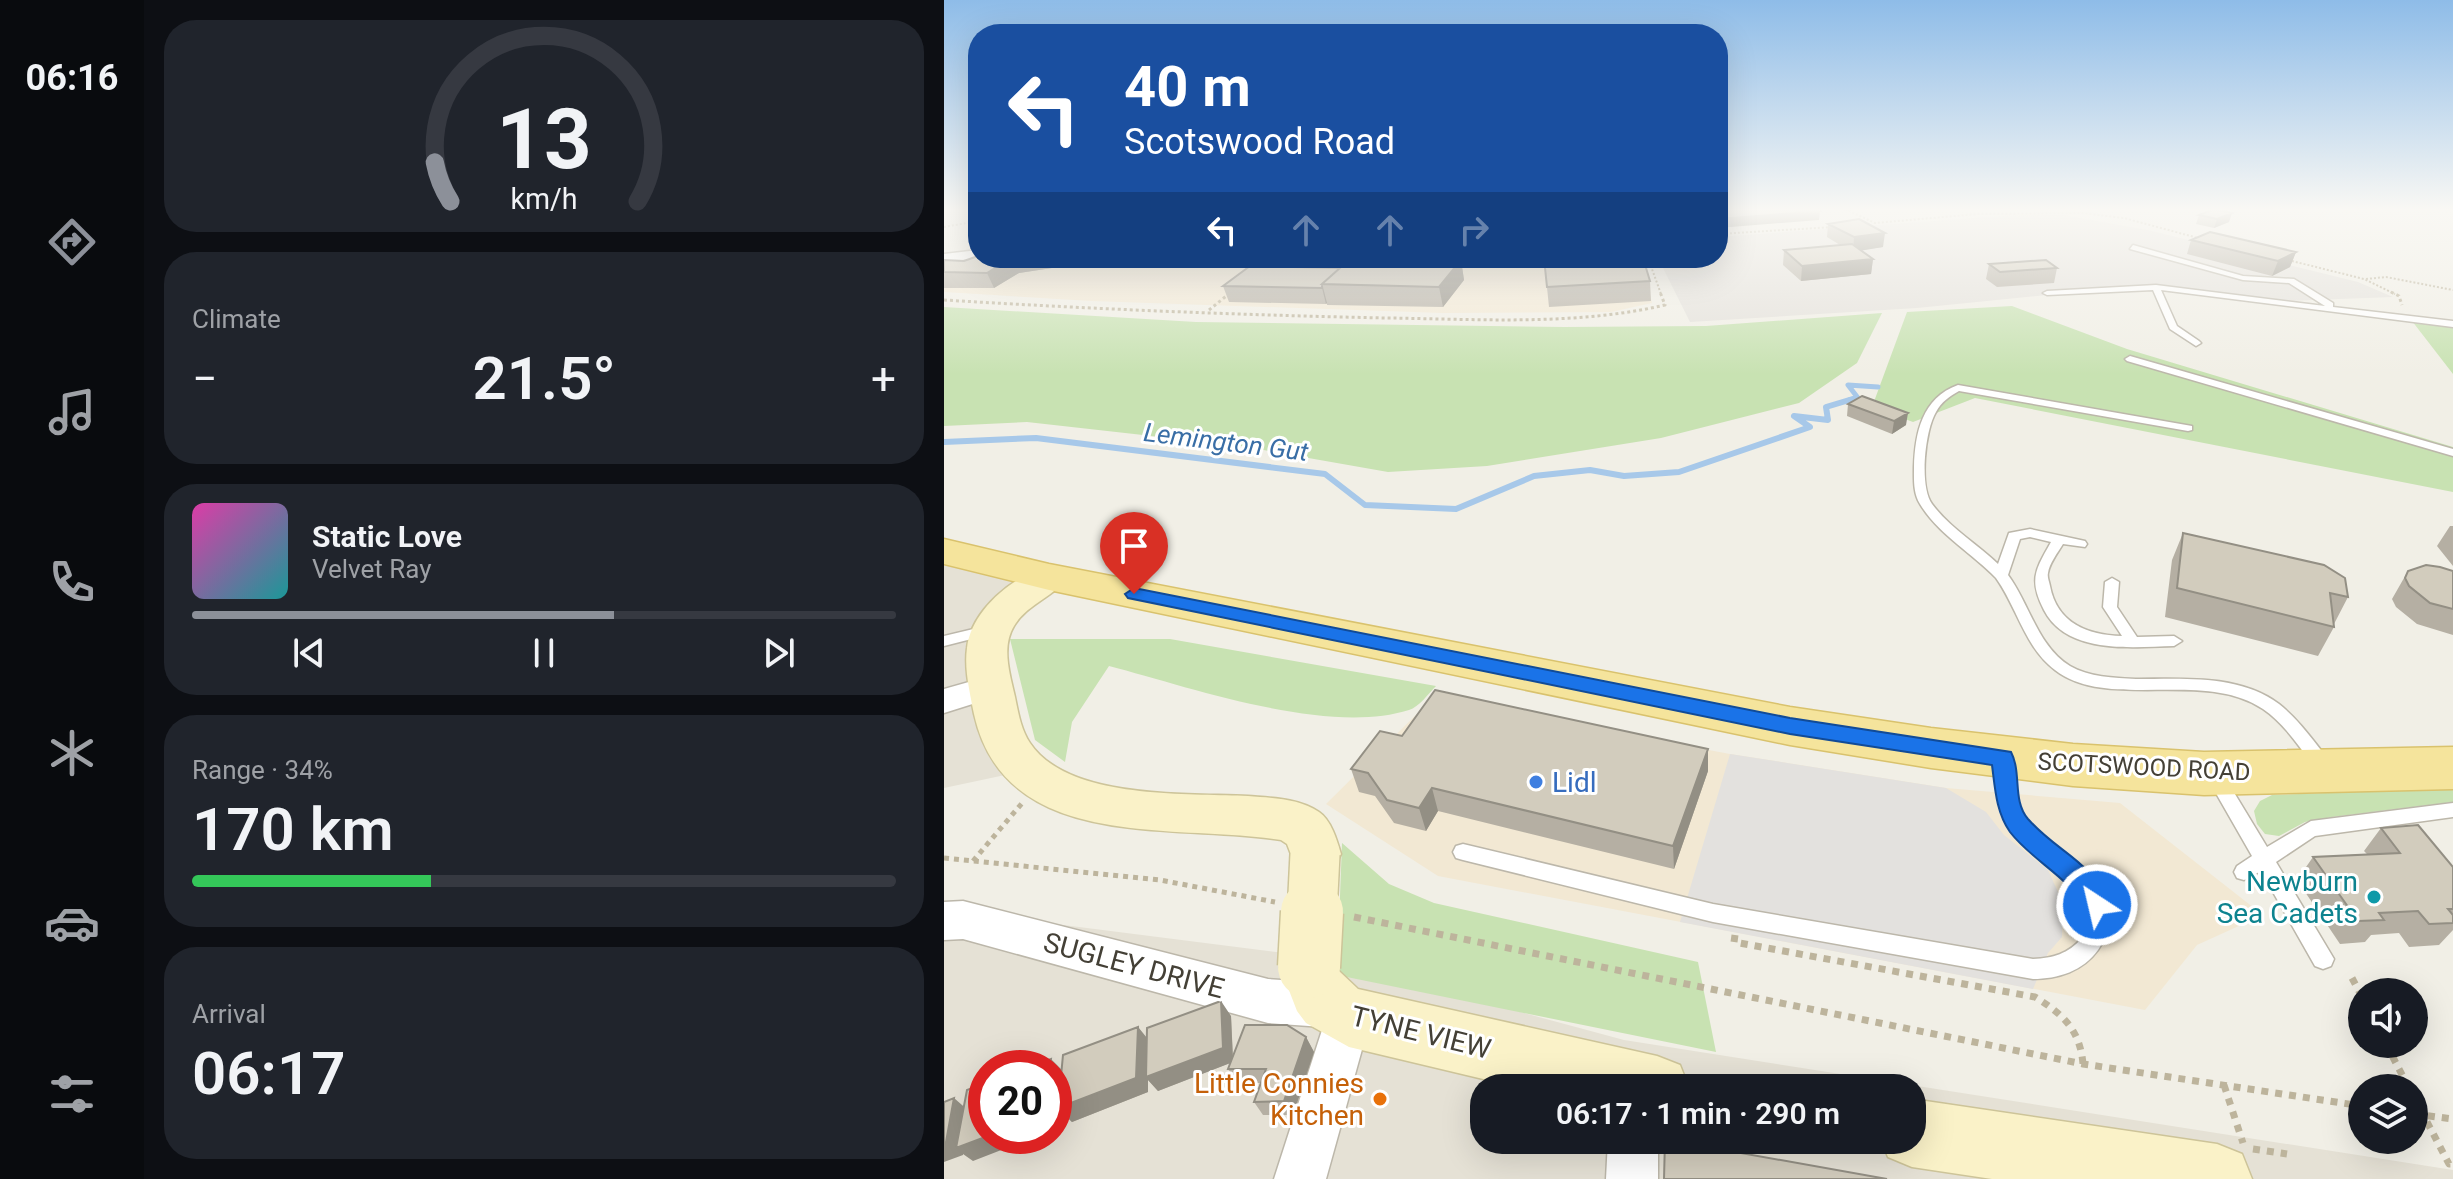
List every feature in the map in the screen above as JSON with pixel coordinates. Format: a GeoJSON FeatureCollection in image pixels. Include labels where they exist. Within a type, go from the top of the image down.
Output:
{"type":"FeatureCollection","features":[{"type":"Feature","properties":{"kind":"main road","name":"SCOTSWOOD ROAD"},"geometry":{"type":"LineString","coordinates":[[944,551],[1049,577],[1790,726],[2003,758],[2213,774],[2330,774],[2453,768]]}},
{"type":"Feature","properties":{"kind":"street"},"geometry":{"type":"LineString","coordinates":[[1049,577],[999,615],[989,630],[986,665],[990,687],[1004,740],[1018,762],[1040,782],[1069,795],[1132,808],[1277,819],[1299,825],[1310,835],[1315,854],[1328,996],[1300,1179]]}},
{"type":"Feature","properties":{"kind":"street"},"geometry":{"type":"LineString","coordinates":[[944,701],[990,687]]}},
{"type":"Feature","properties":{"kind":"street","name":"SUGLEY DRIVE"},"geometry":{"type":"LineString","coordinates":[[944,921],[963,920],[1268,1001],[1328,996]]}},
{"type":"Feature","properties":{"kind":"street","name":"TYNE VIEW"},"geometry":{"type":"LineString","coordinates":[[1328,996],[1562,1074]]}},
{"type":"Feature","properties":{"kind":"street"},"geometry":{"type":"LineString","coordinates":[[1945,1151],[2217,1179]]}},
{"type":"Feature","properties":{"kind":"street"},"geometry":{"type":"LineString","coordinates":[[1632,1179],[1635,1154]]}},
{"type":"Feature","properties":{"kind":"lane"},"geometry":{"type":"LineString","coordinates":[[2193,264],[2243,278],[2291,281],[2334,307]]}},
{"type":"Feature","properties":{"kind":"lane"},"geometry":{"type":"LineString","coordinates":[[2047,293],[2156,287],[2403,315],[2453,324]]}},
{"type":"Feature","properties":{"kind":"lane"},"geometry":{"type":"LineString","coordinates":[[2156,287],[2173,327],[2196,343]]}},
{"type":"Feature","properties":{"kind":"lane"},"geometry":{"type":"LineString","coordinates":[[2304,303],[2304,314]]}},
{"type":"Feature","properties":{"kind":"lane"},"geometry":{"type":"LineString","coordinates":[[2130,359],[2453,453]]}},
{"type":"Feature","properties":{"kind":"lane"},"geometry":{"type":"LineString","coordinates":[[2188,428],[1972,389],[1946,393],[1931,406],[1921,433],[1919,480],[1925,503],[2001,575],[2050,662],[2080,677],[2105,681],[2213,687],[2241,692],[2267,703],[2288,722],[2330,774]]}},
{"type":"Feature","properties":{"kind":"lane"},"geometry":{"type":"LineString","coordinates":[[2001,575],[2014,536],[2030,533],[2080,544]]}},
{"type":"Feature","properties":{"kind":"lane"},"geometry":{"type":"LineString","coordinates":[[2059,539],[2041,572],[2045,595],[2062,625],[2086,639],[2174,641]]}},
{"type":"Feature","properties":{"kind":"lane"},"geometry":{"type":"LineString","coordinates":[[2112,582],[2110,607],[2132,641]]}},
{"type":"Feature","properties":{"kind":"lane"},"geometry":{"type":"LineString","coordinates":[[944,641],[989,630]]}},
{"type":"Feature","properties":{"kind":"lane"},"geometry":{"type":"LineString","coordinates":[[1463,852],[1738,917],[2033,969],[2055,969],[2072,963],[2092,943],[2098,925],[2097,905],[2089,886],[2019,825],[2008,802],[2003,758]]}},
{"type":"Feature","properties":{"kind":"lane"},"geometry":{"type":"LineString","coordinates":[[2213,774],[2323,959]]}},
{"type":"Feature","properties":{"kind":"lane"},"geometry":{"type":"LineString","coordinates":[[2244,872],[2311,829],[2453,810]]}},
{"type":"Feature","properties":{"kind":"path"},"geometry":{"type":"LineString","coordinates":[[2303,264],[2364,279],[2399,296],[2403,315]]}},
{"type":"Feature","properties":{"kind":"path"},"geometry":{"type":"LineString","coordinates":[[944,300],[1440,318],[1636,315],[1665,305],[1652,268]]}},
{"type":"Feature","properties":{"kind":"path"},"geometry":{"type":"LineString","coordinates":[[2364,279],[2381,276],[2453,290]]}},
{"type":"Feature","properties":{"kind":"path"},"geometry":{"type":"LineString","coordinates":[[1207,311],[1232,291]]}},
{"type":"Feature","properties":{"kind":"path"},"geometry":{"type":"LineString","coordinates":[[973,861],[1040,782]]}},
{"type":"Feature","properties":{"kind":"path"},"geometry":{"type":"LineString","coordinates":[[944,858],[1160,880],[1281,903]]}},
{"type":"Feature","properties":{"kind":"path"},"geometry":{"type":"LineString","coordinates":[[1342,914],[1638,973],[1807,1011],[2083,1064],[2348,1104]]}},
{"type":"Feature","properties":{"kind":"path"},"geometry":{"type":"LineString","coordinates":[[1738,917],[1734,942],[2035,997],[2072,1022],[2083,1045],[2083,1064]]}},
{"type":"Feature","properties":{"kind":"path"},"geometry":{"type":"LineString","coordinates":[[2224,1085],[2244,1147],[2287,1154]]}},
{"type":"Feature","properties":{"kind":"path"},"geometry":{"type":"LineString","coordinates":[[2428,1116],[2453,1119]]}},
{"type":"Feature","properties":{"kind":"path"},"geometry":{"type":"LineString","coordinates":[[2428,1124],[2449,1164],[2453,1164]]}},
{"type":"Feature","properties":{"kind":"shaded area"},"geometry":{"type":"Polygon","coordinates":[[[1728,264],[2285,264],[2358,282],[2393,297],[2261,302],[2147,289],[2096,290],[1917,308],[1690,322],[1663,268],[1728,268],[1728,264]]]}},
{"type":"Feature","properties":{"kind":"shaded area"},"geometry":{"type":"Polygon","coordinates":[[[968,268],[1644,268],[1652,303],[1611,312],[1443,313],[1091,301],[944,292],[944,271],[968,268]]]}},
{"type":"Feature","properties":{"kind":"shaded area"},"geometry":{"type":"Polygon","coordinates":[[[944,558],[1051,576],[997,616],[1024,771],[944,788],[944,558]]]}},
{"type":"Feature","properties":{"kind":"shaded area"},"geometry":{"type":"Polygon","coordinates":[[[1433,698],[1730,754],[1946,788],[2120,803],[2263,915],[2197,945],[2145,1010],[1438,876],[1326,804],[1433,698]]]}},
{"type":"Feature","properties":{"kind":"shaded area"},"geometry":{"type":"Polygon","coordinates":[[[1730,754],[1946,788],[1986,812],[2004,835],[2048,870],[2063,903],[2062,937],[2048,953],[2033,989],[1680,922],[1730,754]]]}},
{"type":"Feature","properties":{"kind":"shaded area"},"geometry":{"type":"Polygon","coordinates":[[[944,910],[1316,957],[1624,1040],[1841,1074],[1470,1074],[1470,1154],[1926,1154],[1926,1087],[2453,1170],[2453,1179],[944,1179],[944,910]]]}},
{"type":"Feature","properties":{"kind":"green space"},"geometry":{"type":"Polygon","coordinates":[[[2012,306],[2127,349],[2453,447],[2453,492],[1975,398],[1913,422],[1872,407],[1907,312],[2012,306]]]}},
{"type":"Feature","properties":{"kind":"green space"},"geometry":{"type":"Polygon","coordinates":[[[944,307],[1196,322],[1564,327],[1706,326],[1882,313],[1857,363],[1799,403],[1661,438],[1487,466],[1388,472],[1241,446],[1027,422],[944,426],[944,307]]]}},
{"type":"Feature","properties":{"kind":"green space"},"geometry":{"type":"Polygon","coordinates":[[[2412,321],[2453,328],[2453,374],[2412,321]]]}},
{"type":"Feature","properties":{"kind":"green space"},"geometry":{"type":"Polygon","coordinates":[[[1010,639],[1170,639],[1436,686],[1409,710],[1376,716],[1339,717],[1259,706],[1109,666],[1072,722],[1065,762],[1035,740],[1010,639]]]}},
{"type":"Feature","properties":{"kind":"green space"},"geometry":{"type":"Polygon","coordinates":[[[2453,788],[2453,802],[2305,822],[2279,836],[2265,834],[2257,824],[2254,811],[2260,801],[2272,795],[2453,788]]]}},
{"type":"Feature","properties":{"kind":"green space"},"geometry":{"type":"Polygon","coordinates":[[[1342,843],[1389,884],[1434,903],[1698,962],[1716,1052],[1337,975],[1342,843]]]}},
{"type":"Feature","properties":{"kind":"building"},"geometry":{"type":"Polygon","coordinates":[[[944,264],[995,268],[987,273],[944,272],[944,264]]]}},
{"type":"Feature","properties":{"kind":"building"},"geometry":{"type":"Polygon","coordinates":[[[1989,264],[2052,264],[2057,268],[2000,272],[1989,264]]]}},
{"type":"Feature","properties":{"kind":"building"},"geometry":{"type":"Polygon","coordinates":[[[1247,268],[1340,268],[1322,284],[1322,288],[1223,286],[1247,268]]]}},
{"type":"Feature","properties":{"kind":"building"},"geometry":{"type":"Polygon","coordinates":[[[1340,268],[1454,268],[1439,287],[1322,284],[1340,268]]]}},
{"type":"Feature","properties":{"kind":"building"},"geometry":{"type":"Polygon","coordinates":[[[1545,268],[1646,268],[1650,281],[1547,287],[1545,268]]]}},
{"type":"Feature","properties":{"kind":"building"},"geometry":{"type":"Polygon","coordinates":[[[1862,396],[1908,413],[1894,421],[1848,404],[1862,396]]]}},
{"type":"Feature","properties":{"kind":"building"},"geometry":{"type":"Polygon","coordinates":[[[2183,533],[2324,565],[2345,578],[2348,597],[2330,593],[2334,627],[2177,588],[2183,533]]]}},
{"type":"Feature","properties":{"kind":"building"},"geometry":{"type":"Polygon","coordinates":[[[2426,565],[2453,571],[2453,609],[2430,603],[2409,586],[2405,578],[2408,571],[2426,565]]]}},
{"type":"Feature","properties":{"kind":"building","name":"Lidl"},"geometry":{"type":"Polygon","coordinates":[[[1435,690],[1708,749],[1673,846],[1432,788],[1419,808],[1387,800],[1368,773],[1351,769],[1380,731],[1402,736],[1435,690]]]}},
{"type":"Feature","properties":{"kind":"building"},"geometry":{"type":"Polygon","coordinates":[[[2418,825],[2453,867],[2453,909],[2448,909],[2453,915],[2453,923],[2429,924],[2418,911],[2379,913],[2384,920],[2358,921],[2313,857],[2400,853],[2381,828],[2418,825]]]}},
{"type":"Feature","properties":{"kind":"building"},"geometry":{"type":"Polygon","coordinates":[[[1221,1001],[1223,1048],[1146,1077],[1147,1028],[1221,1001]]]}},
{"type":"Feature","properties":{"kind":"building"},"geometry":{"type":"Polygon","coordinates":[[[1245,1025],[1287,1025],[1306,1037],[1284,1101],[1254,1102],[1266,1069],[1228,1069],[1245,1025]]]}},
{"type":"Feature","properties":{"kind":"building"},"geometry":{"type":"Polygon","coordinates":[[[1138,1027],[1136,1078],[1072,1103],[1072,1052],[1138,1027]]]}},
{"type":"Feature","properties":{"kind":"building"},"geometry":{"type":"Polygon","coordinates":[[[967,1090],[968,1144],[956,1148],[967,1090]]]}},
{"type":"Feature","properties":{"kind":"building"},"geometry":{"type":"Polygon","coordinates":[[[954,1098],[946,1142],[944,1143],[944,1102],[954,1098]]]}},
{"type":"Feature","properties":{"kind":"building"},"geometry":{"type":"Polygon","coordinates":[[[1665,1154],[1747,1154],[1887,1179],[1664,1179],[1665,1154]]]}},
{"type":"Feature","properties":{"kind":"waterway","name":"Lemington Gut"},"geometry":{"type":"LineString","coordinates":[[1850,400],[1858,398],[1848,385],[1878,387]]}},
{"type":"Feature","properties":{"kind":"waterway","name":"Lemington Gut"},"geometry":{"type":"LineString","coordinates":[[1850,400],[1856,398]]}},
{"type":"Feature","properties":{"kind":"waterway","name":"Lemington Gut"},"geometry":{"type":"LineString","coordinates":[[944,442],[1036,438],[1325,474],[1365,505],[1456,509],[1534,476],[1590,470],[1624,476],[1679,472],[1810,427],[1794,416],[1828,420],[1826,407],[1850,400]]}},
{"type":"Feature","properties":{"kind":"place","name":"Lidl"},"geometry":{"type":"Point","coordinates":[1536,782]}},
{"type":"Feature","properties":{"kind":"place","name":"Newburn Sea Cadets"},"geometry":{"type":"Point","coordinates":[2374,897]}},
{"type":"Feature","properties":{"kind":"place","name":"Little Connies Kitchen"},"geometry":{"type":"Point","coordinates":[1380,1099]}},
{"type":"Feature","properties":{"kind":"route"},"geometry":{"type":"LineString","coordinates":[[1134,594],[1790,726],[2003,758],[2008,802],[2019,825],[2089,886],[2097,905]]}}]}
